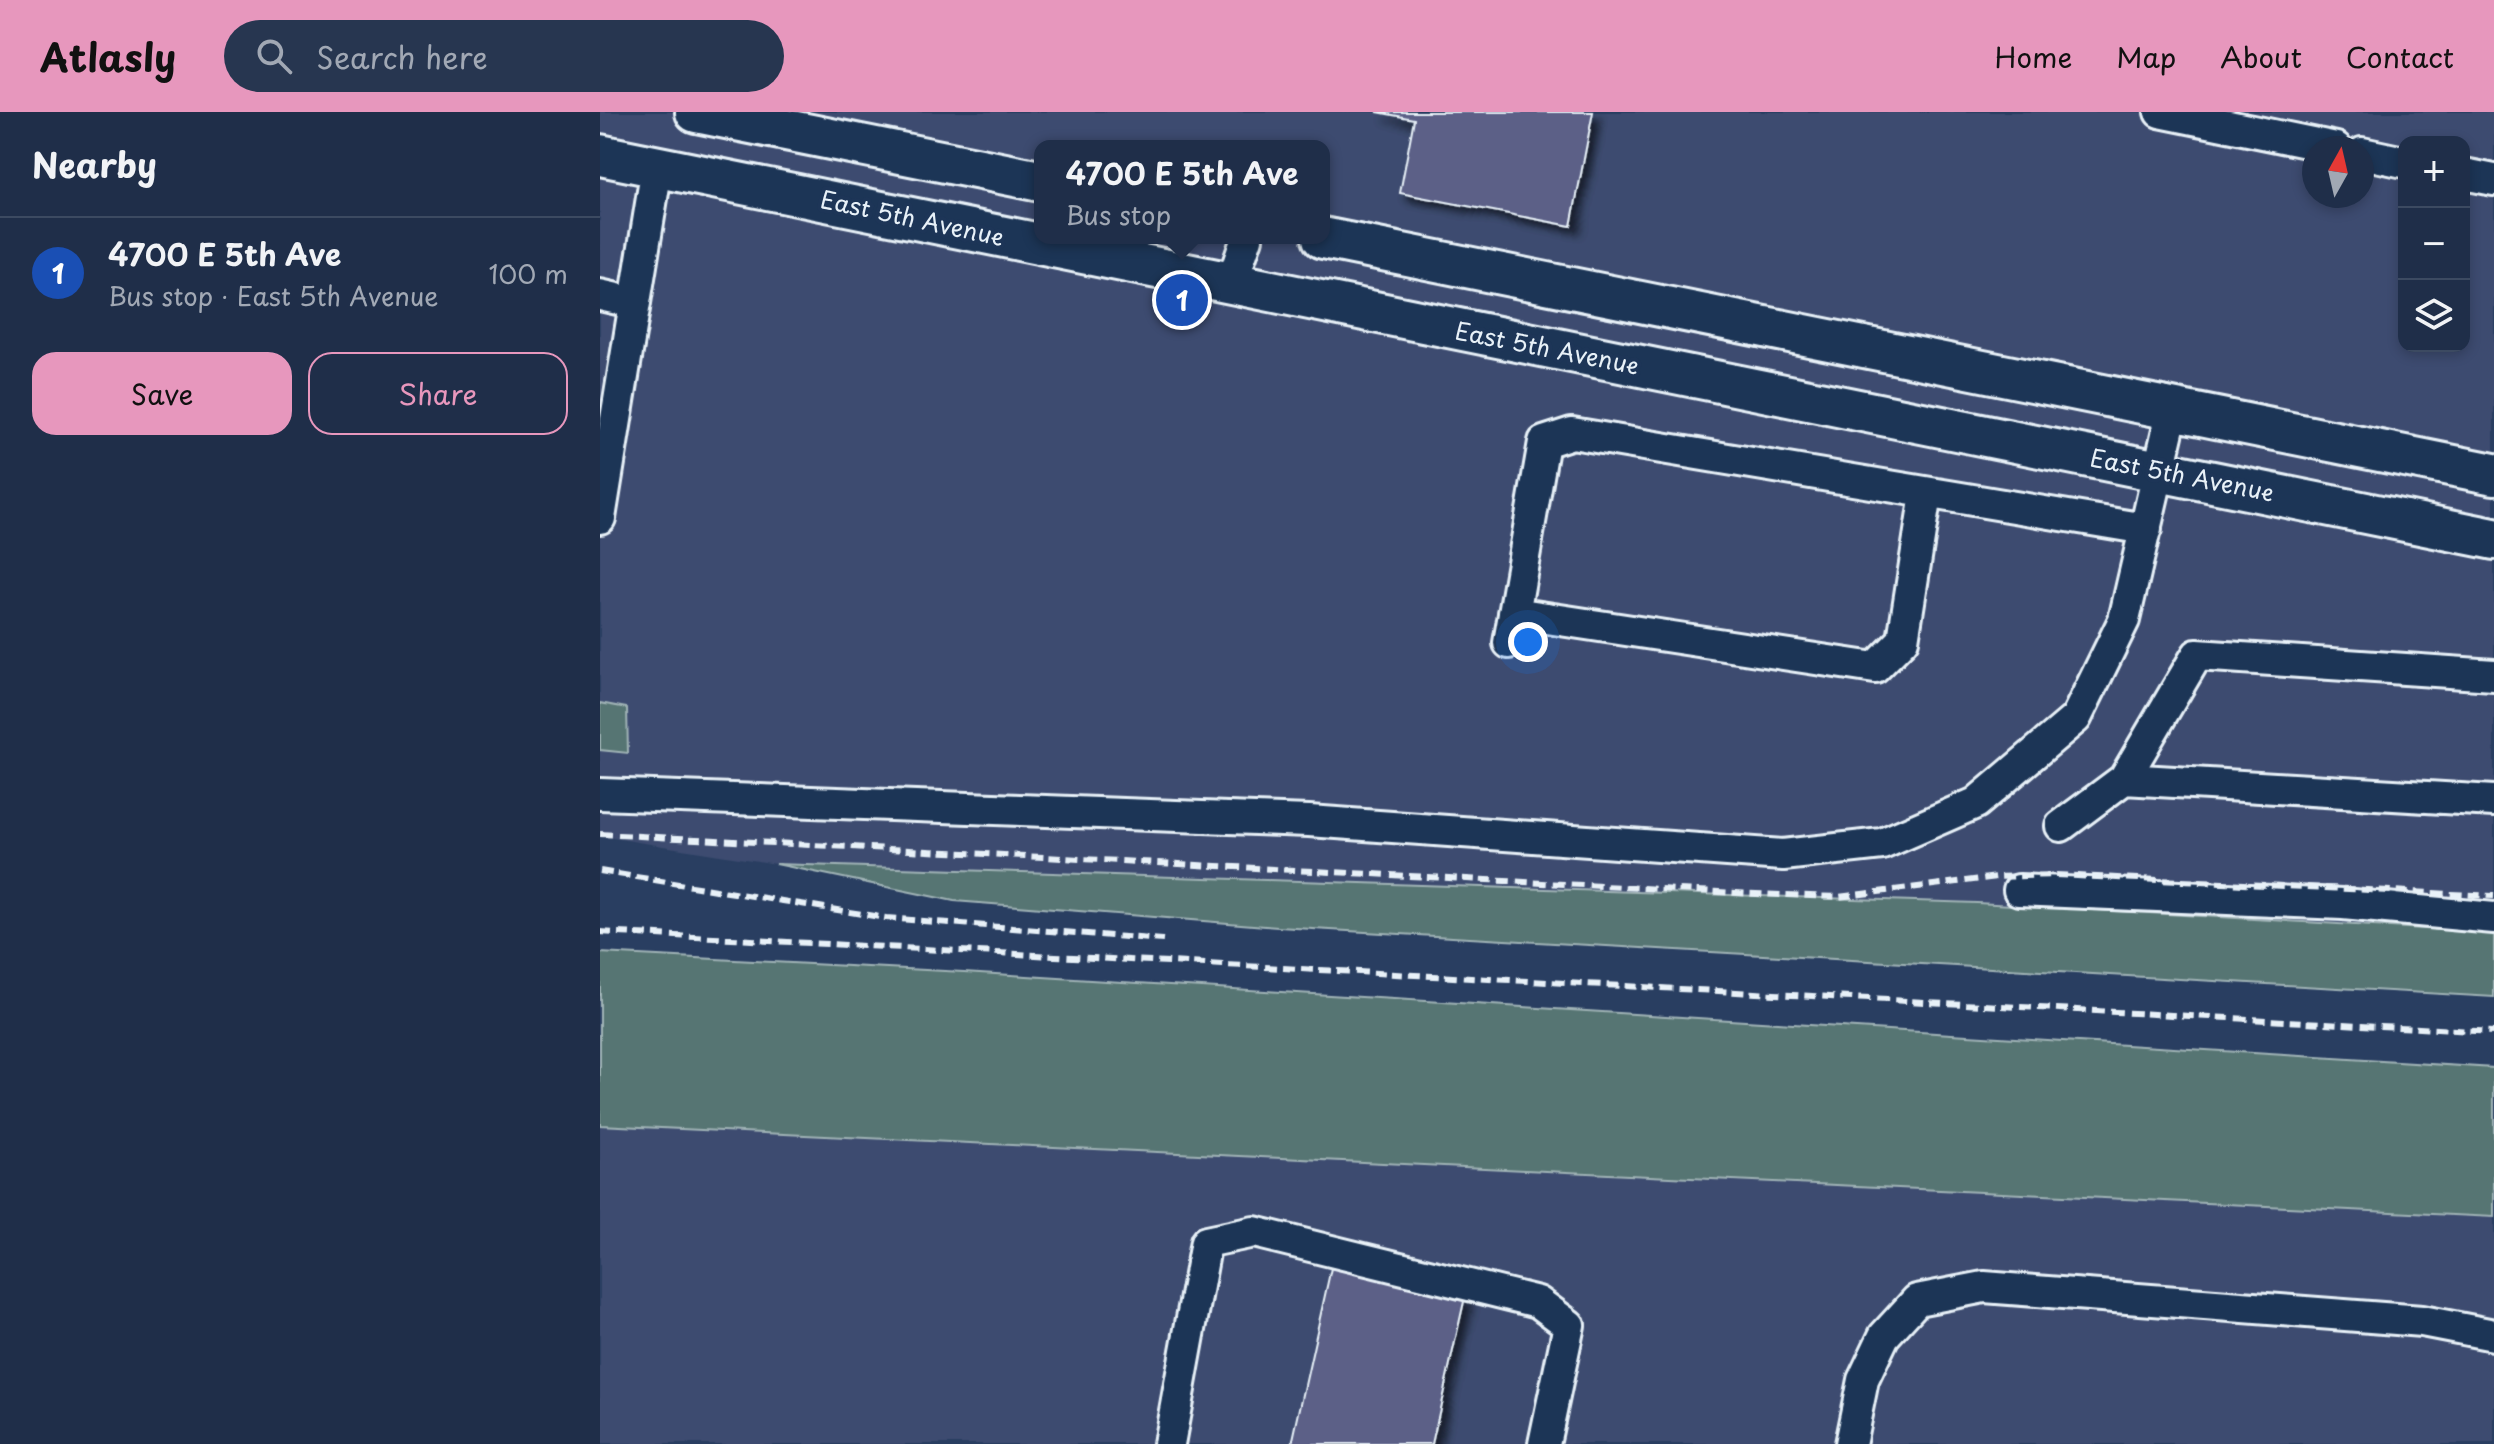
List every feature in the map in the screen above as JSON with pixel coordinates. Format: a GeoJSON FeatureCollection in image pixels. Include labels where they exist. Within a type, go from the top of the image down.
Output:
{"type":"FeatureCollection","features":[{"type":"Feature","properties":{"kind":"main road"},"geometry":{"type":"LineString","coordinates":[[696,112],[1034,180]]}},
{"type":"Feature","properties":{"kind":"main road","name":"East 5th Avenue"},"geometry":{"type":"LineString","coordinates":[[600,155],[2494,539]]}},
{"type":"Feature","properties":{"kind":"main road"},"geometry":{"type":"LineString","coordinates":[[1330,239],[2494,474]]}},
{"type":"Feature","properties":{"kind":"lane"},"geometry":{"type":"LineString","coordinates":[[2160,112],[2302,141]]}},
{"type":"Feature","properties":{"kind":"lane"},"geometry":{"type":"LineString","coordinates":[[2374,156],[2398,161]]}},
{"type":"Feature","properties":{"kind":"lane"},"geometry":{"type":"LineString","coordinates":[[600,518],[657,167]]}},
{"type":"Feature","properties":{"kind":"lane"},"geometry":{"type":"LineString","coordinates":[[2470,175],[2494,180]]}},
{"type":"Feature","properties":{"kind":"lane"},"geometry":{"type":"LineString","coordinates":[[1231,285],[1245,244]]}},
{"type":"Feature","properties":{"kind":"lane"},"geometry":{"type":"LineString","coordinates":[[600,295],[635,303]]}},
{"type":"Feature","properties":{"kind":"lane"},"geometry":{"type":"LineString","coordinates":[[600,794],[1309,821],[1783,855],[1882,844],[1976,803],[2076,718],[2124,620],[2173,409]]}},
{"type":"Feature","properties":{"kind":"lane"},"geometry":{"type":"LineString","coordinates":[[1509,643],[1544,442],[1572,433],[2146,529]]}},
{"type":"Feature","properties":{"kind":"lane"},"geometry":{"type":"LineString","coordinates":[[1514,613],[1875,668],[1903,640],[1926,494]]}},
{"type":"Feature","properties":{"kind":"lane"},"geometry":{"type":"LineString","coordinates":[[2061,826],[2124,779],[2197,655],[2494,675]]}},
{"type":"Feature","properties":{"kind":"lane"},"geometry":{"type":"LineString","coordinates":[[2124,779],[2494,801]]}},
{"type":"Feature","properties":{"kind":"lane"},"geometry":{"type":"LineString","coordinates":[[2019,890],[2343,904],[2494,918]]}},
{"type":"Feature","properties":{"kind":"lane"},"geometry":{"type":"LineString","coordinates":[[1169,1444],[1206,1242],[1254,1232],[1538,1302],[1569,1325],[1544,1444]]}},
{"type":"Feature","properties":{"kind":"lane"},"geometry":{"type":"LineString","coordinates":[[1850,1444],[1863,1380],[1884,1336],[1917,1300],[1984,1287],[2422,1321],[2494,1335]]}},
{"type":"Feature","properties":{"kind":"shaded area"},"geometry":{"type":"Polygon","coordinates":[[[600,112],[2494,112],[2494,933],[1977,903],[776,864],[600,836],[600,750],[628,752],[627,708],[600,703],[600,112]]]}},
{"type":"Feature","properties":{"kind":"shaded area"},"geometry":{"type":"Polygon","coordinates":[[[600,1125],[2494,1217],[2494,1444],[600,1444],[600,1125]]]}},
{"type":"Feature","properties":{"kind":"green space"},"geometry":{"type":"Polygon","coordinates":[[[600,703],[627,708],[628,753],[600,750],[600,703]]]}},
{"type":"Feature","properties":{"kind":"green space"},"geometry":{"type":"Polygon","coordinates":[[[776,864],[1977,903],[2494,933],[2494,997],[1278,927],[954,901],[776,864]]]}},
{"type":"Feature","properties":{"kind":"green space"},"geometry":{"type":"Polygon","coordinates":[[[600,953],[964,972],[2494,1068],[2494,1217],[600,1125],[600,953]]]}},
{"type":"Feature","properties":{"kind":"building"},"geometry":{"type":"Polygon","coordinates":[[[1377,112],[1593,112],[1571,226],[1400,193],[1414,119],[1377,112]]]}},
{"type":"Feature","properties":{"kind":"building"},"geometry":{"type":"Polygon","coordinates":[[[1331,1268],[1465,1297],[1432,1444],[1292,1444],[1331,1268]]]}},
{"type":"Feature","properties":{"kind":"railway"},"geometry":{"type":"LineString","coordinates":[[600,834],[1838,897],[1997,877],[2055,875],[2494,896]]}},
{"type":"Feature","properties":{"kind":"railway"},"geometry":{"type":"LineString","coordinates":[[600,871],[886,918],[1163,940]]}},
{"type":"Feature","properties":{"kind":"railway"},"geometry":{"type":"LineString","coordinates":[[600,932],[2494,1032]]}},
{"type":"Feature","properties":{"kind":"place","name":"4700 E 5th Ave"},"geometry":{"type":"Point","coordinates":[1182,300]}}]}
